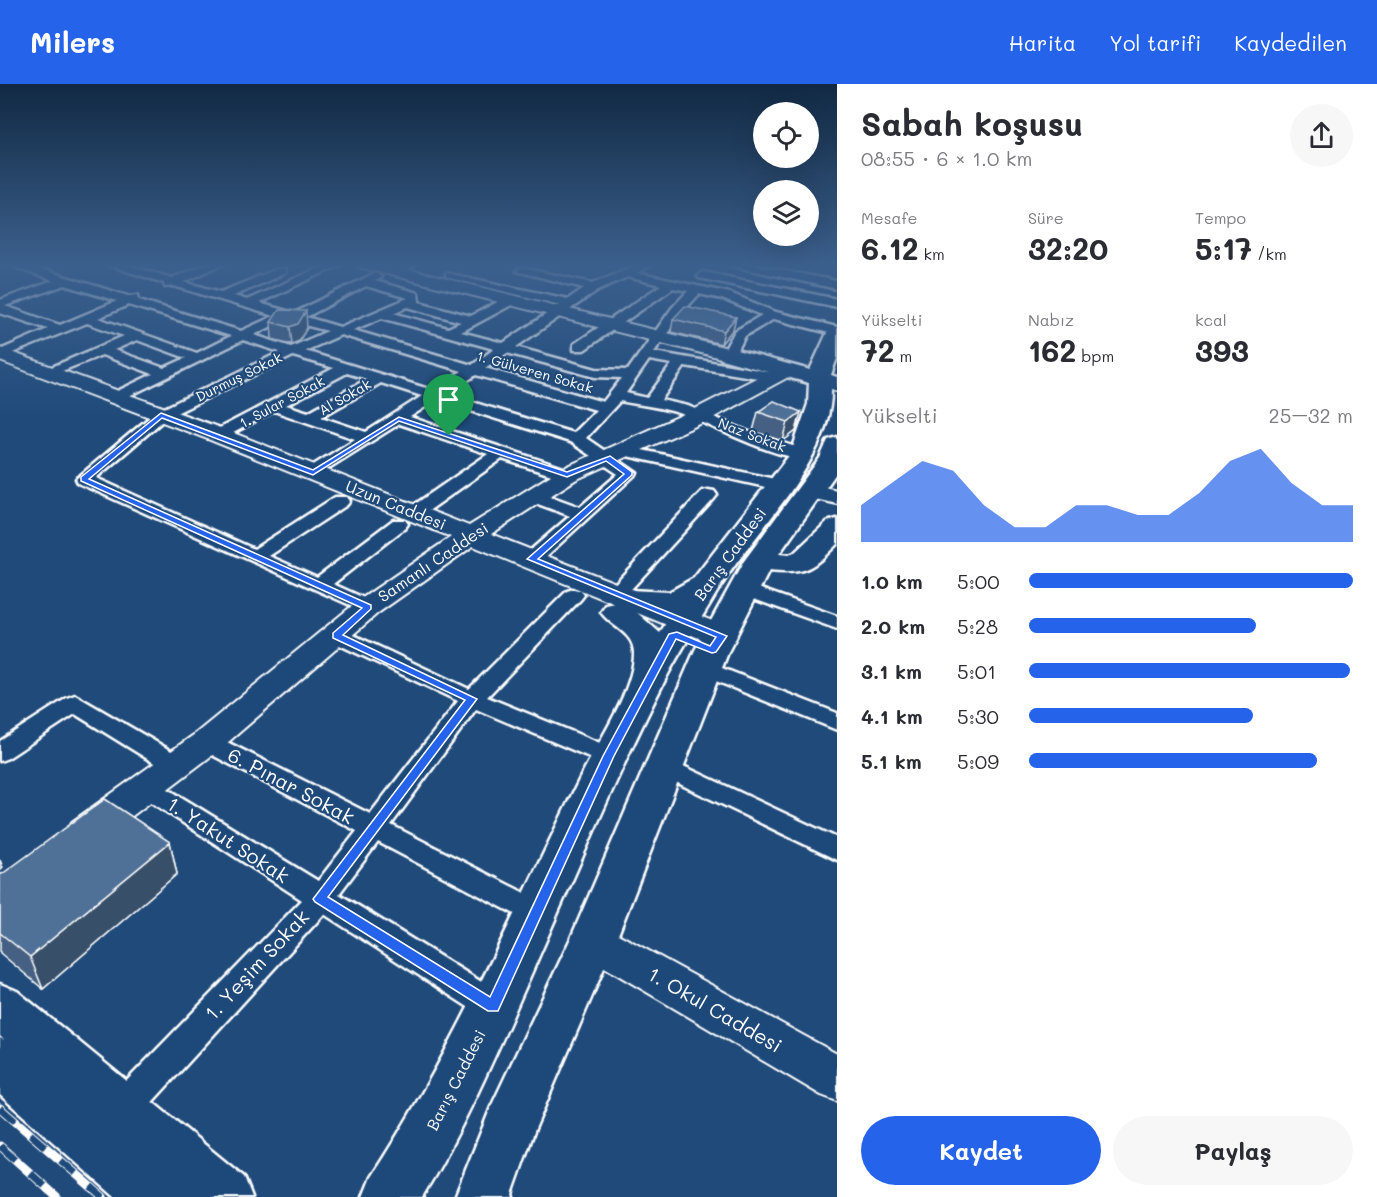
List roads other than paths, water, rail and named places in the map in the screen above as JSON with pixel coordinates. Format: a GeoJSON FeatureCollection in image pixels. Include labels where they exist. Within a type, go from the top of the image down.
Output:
{"type":"FeatureCollection","features":[{"type":"Feature","properties":{"kind":"main road"},"geometry":{"type":"LineString","coordinates":[[588,316],[611,324],[729,354],[815,367]]}},
{"type":"Feature","properties":{"kind":"main road","name":"Uzun Caddesi"},"geometry":{"type":"LineString","coordinates":[[0,354],[114,398],[154,419],[341,501],[406,518]]}},
{"type":"Feature","properties":{"kind":"main road","name":"Samanlı Caddesi"},"geometry":{"type":"LineString","coordinates":[[64,847],[207,742],[368,607],[532,496],[567,475],[815,367]]}},
{"type":"Feature","properties":{"kind":"main road","name":"Barış Caddesi"},"geometry":{"type":"LineString","coordinates":[[484,1196],[510,1126],[593,940],[713,651],[752,575],[822,470],[815,367]]}},
{"type":"Feature","properties":{"kind":"main road","name":"Uzun Caddesi"},"geometry":{"type":"LineString","coordinates":[[0,368],[154,419],[218,435],[313,472],[406,518],[464,541],[574,595],[621,602]]}},
{"type":"Feature","properties":{"kind":"main road","name":"Barış Caddesi"},"geometry":{"type":"LineString","coordinates":[[405,1176],[461,1075],[609,756],[677,628],[705,585],[822,470]]}},
{"type":"Feature","properties":{"kind":"main road"},"geometry":{"type":"LineString","coordinates":[[752,575],[794,565],[805,559],[837,528]]}},
{"type":"Feature","properties":{"kind":"main road","name":"Uzun Caddesi"},"geometry":{"type":"LineString","coordinates":[[464,541],[532,559],[677,628],[713,651]]}},
{"type":"Feature","properties":{"kind":"main road"},"geometry":{"type":"LineString","coordinates":[[621,602],[674,602],[705,585]]}},
{"type":"Feature","properties":{"kind":"main road"},"geometry":{"type":"LineString","coordinates":[[621,602],[645,632],[652,645],[649,678]]}},
{"type":"Feature","properties":{"kind":"main road","name":"1. Okul Caddesi"},"geometry":{"type":"LineString","coordinates":[[593,940],[836,1073]]}},
{"type":"Feature","properties":{"kind":"main road"},"geometry":{"type":"LineString","coordinates":[[0,1006],[224,1197]]}},
{"type":"Feature","properties":{"kind":"main road"},"geometry":{"type":"LineString","coordinates":[[0,1062],[157,1197]]}},
{"type":"Feature","properties":{"kind":"street"},"geometry":{"type":"LineString","coordinates":[[21,316],[60,329]]}},
{"type":"Feature","properties":{"kind":"street"},"geometry":{"type":"LineString","coordinates":[[0,354],[91,316]]}},
{"type":"Feature","properties":{"kind":"street"},"geometry":{"type":"LineString","coordinates":[[179,316],[290,352],[381,377],[576,439],[615,454],[822,470]]}},
{"type":"Feature","properties":{"kind":"street","name":"1. Gülveren Sokak"},"geometry":{"type":"LineString","coordinates":[[286,316],[606,408]]}},
{"type":"Feature","properties":{"kind":"street","name":"Durmuş Sokak"},"geometry":{"type":"LineString","coordinates":[[255,556],[84,479],[154,419],[290,352],[378,316]]}},
{"type":"Feature","properties":{"kind":"street"},"geometry":{"type":"LineString","coordinates":[[389,316],[595,373],[633,374]]}},
{"type":"Feature","properties":{"kind":"street"},"geometry":{"type":"LineString","coordinates":[[455,316],[473,321]]}},
{"type":"Feature","properties":{"kind":"street"},"geometry":{"type":"LineString","coordinates":[[449,333],[482,316]]}},
{"type":"Feature","properties":{"kind":"street"},"geometry":{"type":"LineString","coordinates":[[313,472],[399,419],[550,316]]}},
{"type":"Feature","properties":{"kind":"street"},"geometry":{"type":"LineString","coordinates":[[579,347],[623,316]]}},
{"type":"Feature","properties":{"kind":"street"},"geometry":{"type":"LineString","coordinates":[[576,439],[617,396],[672,316]]}},
{"type":"Feature","properties":{"kind":"street"},"geometry":{"type":"LineString","coordinates":[[729,354],[740,334],[770,316]]}},
{"type":"Feature","properties":{"kind":"street"},"geometry":{"type":"LineString","coordinates":[[773,316],[815,367]]}},
{"type":"Feature","properties":{"kind":"street"},"geometry":{"type":"LineString","coordinates":[[114,398],[241,336],[289,317]]}},
{"type":"Feature","properties":{"kind":"street"},"geometry":{"type":"LineString","coordinates":[[86,318],[196,357]]}},
{"type":"Feature","properties":{"kind":"street"},"geometry":{"type":"LineString","coordinates":[[47,372],[136,336]]}},
{"type":"Feature","properties":{"kind":"street"},"geometry":{"type":"LineString","coordinates":[[102,350],[164,373]]}},
{"type":"Feature","properties":{"kind":"street"},"geometry":{"type":"LineString","coordinates":[[646,355],[681,361],[815,367]]}},
{"type":"Feature","properties":{"kind":"street"},"geometry":{"type":"LineString","coordinates":[[651,403],[681,361]]}},
{"type":"Feature","properties":{"kind":"street","name":"1. Sular Sokak"},"geometry":{"type":"LineString","coordinates":[[218,435],[345,368]]}},
{"type":"Feature","properties":{"kind":"street"},"geometry":{"type":"LineString","coordinates":[[569,398],[595,373]]}},
{"type":"Feature","properties":{"kind":"street","name":"Al Sokak"},"geometry":{"type":"LineString","coordinates":[[309,418],[381,377]]}},
{"type":"Feature","properties":{"kind":"street","name":"Naz Sokak"},"geometry":{"type":"LineString","coordinates":[[617,396],[701,415],[822,470]]}},
{"type":"Feature","properties":{"kind":"street"},"geometry":{"type":"LineString","coordinates":[[274,406],[367,438]]}},
{"type":"Feature","properties":{"kind":"street"},"geometry":{"type":"LineString","coordinates":[[399,419],[567,475]]}},
{"type":"Feature","properties":{"kind":"street"},"geometry":{"type":"LineString","coordinates":[[319,585],[406,518],[500,453]]}},
{"type":"Feature","properties":{"kind":"street"},"geometry":{"type":"LineString","coordinates":[[532,559],[629,473],[615,454]]}},
{"type":"Feature","properties":{"kind":"street"},"geometry":{"type":"LineString","coordinates":[[621,602],[708,495]]}},
{"type":"Feature","properties":{"kind":"street"},"geometry":{"type":"LineString","coordinates":[[532,496],[582,514]]}},
{"type":"Feature","properties":{"kind":"street"},"geometry":{"type":"LineString","coordinates":[[255,556],[341,501]]}},
{"type":"Feature","properties":{"kind":"street"},"geometry":{"type":"LineString","coordinates":[[255,556],[368,607]]}},
{"type":"Feature","properties":{"kind":"street"},"geometry":{"type":"LineString","coordinates":[[752,575],[837,623]]}},
{"type":"Feature","properties":{"kind":"street","name":"1. Yeşim Sokak"},"geometry":{"type":"LineString","coordinates":[[122,1110],[320,899],[472,699],[574,595]]}},
{"type":"Feature","properties":{"kind":"street"},"geometry":{"type":"LineString","coordinates":[[336,635],[472,699],[609,756]]}},
{"type":"Feature","properties":{"kind":"street"},"geometry":{"type":"LineString","coordinates":[[713,651],[837,722]]}},
{"type":"Feature","properties":{"kind":"street"},"geometry":{"type":"LineString","coordinates":[[0,752],[75,703],[176,765]]}},
{"type":"Feature","properties":{"kind":"street","name":"6. Pınar Sokak"},"geometry":{"type":"LineString","coordinates":[[207,742],[536,912]]}},
{"type":"Feature","properties":{"kind":"street"},"geometry":{"type":"LineString","coordinates":[[664,766],[837,850]]}},
{"type":"Feature","properties":{"kind":"street","name":"1. Yakut Sokak"},"geometry":{"type":"LineString","coordinates":[[146,787],[320,899],[493,1006]]}},
{"type":"Feature","properties":{"kind":"railway"},"geometry":{"type":"LineString","coordinates":[[0,1108],[103,1197]]}},
{"type":"Feature","properties":{"kind":"railway"},"geometry":{"type":"LineString","coordinates":[[0,1146],[57,1197]]}}]}
